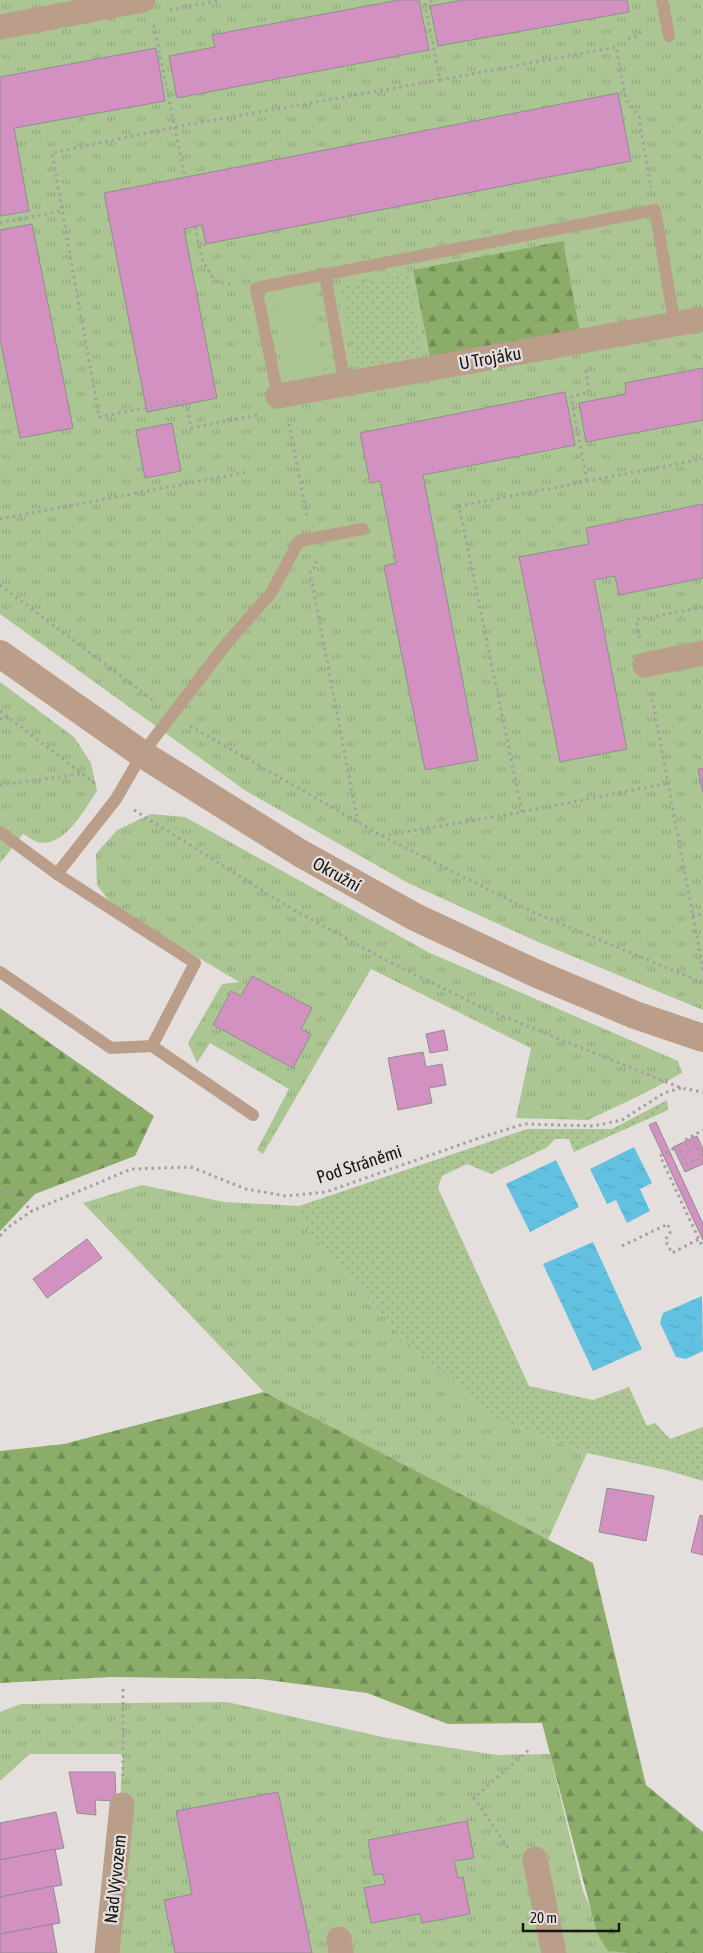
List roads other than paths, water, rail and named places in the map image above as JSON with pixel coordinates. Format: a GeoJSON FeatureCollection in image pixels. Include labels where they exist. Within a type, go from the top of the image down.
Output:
{"type":"FeatureCollection","features":[{"type":"Feature","properties":{"kind":"street"},"geometry":{"type":"LineString","coordinates":[[0,28],[143,0]]}},
{"type":"Feature","properties":{"kind":"street","name":"U Trojáku"},"geometry":{"type":"LineString","coordinates":[[267,401],[345,384],[703,319]]}},
{"type":"Feature","properties":{"kind":"street"},"geometry":{"type":"LineString","coordinates":[[645,665],[703,653]]}},
{"type":"Feature","properties":{"kind":"street","name":"Okružní"},"geometry":{"type":"LineString","coordinates":[[0,654],[142,754],[300,853],[414,917],[544,977],[635,1015],[703,1038]]}},
{"type":"Feature","properties":{"kind":"street","name":"Nad Vývozem"},"geometry":{"type":"LineString","coordinates":[[107,1953],[122,1805]]}},
{"type":"Feature","properties":{"kind":"street"},"geometry":{"type":"LineString","coordinates":[[535,1859],[554,1953]]}},
{"type":"Feature","properties":{"kind":"lane"},"geometry":{"type":"LineString","coordinates":[[662,0],[669,36]]}},
{"type":"Feature","properties":{"kind":"lane"},"geometry":{"type":"LineString","coordinates":[[267,401],[256,288],[655,210],[675,325]]}},
{"type":"Feature","properties":{"kind":"lane"},"geometry":{"type":"LineString","coordinates":[[325,275],[345,384]]}},
{"type":"Feature","properties":{"kind":"lane"},"geometry":{"type":"LineString","coordinates":[[57,874],[116,799],[142,754],[227,643],[271,593],[299,541],[363,529]]}},
{"type":"Feature","properties":{"kind":"lane"},"geometry":{"type":"LineString","coordinates":[[0,832],[57,874],[195,963],[152,1046]]}},
{"type":"Feature","properties":{"kind":"lane"},"geometry":{"type":"LineString","coordinates":[[0,972],[111,1048],[152,1046],[253,1115]]}},
{"type":"Feature","properties":{"kind":"water"},"geometry":{"type":"Polygon","coordinates":[[[634,1147],[652,1183],[640,1189],[650,1211],[627,1223],[616,1200],[607,1204],[590,1169],[634,1147]]]}},
{"type":"Feature","properties":{"kind":"water"},"geometry":{"type":"Polygon","coordinates":[[[556,1160],[579,1207],[530,1232],[506,1184],[556,1160]]]}},
{"type":"Feature","properties":{"kind":"water"},"geometry":{"type":"Polygon","coordinates":[[[593,1242],[642,1349],[593,1371],[543,1264],[593,1242]]]}},
{"type":"Feature","properties":{"kind":"water"},"geometry":{"type":"Polygon","coordinates":[[[702,1296],[703,1351],[686,1359],[676,1357],[660,1323],[663,1313],[702,1296]]]}}]}
